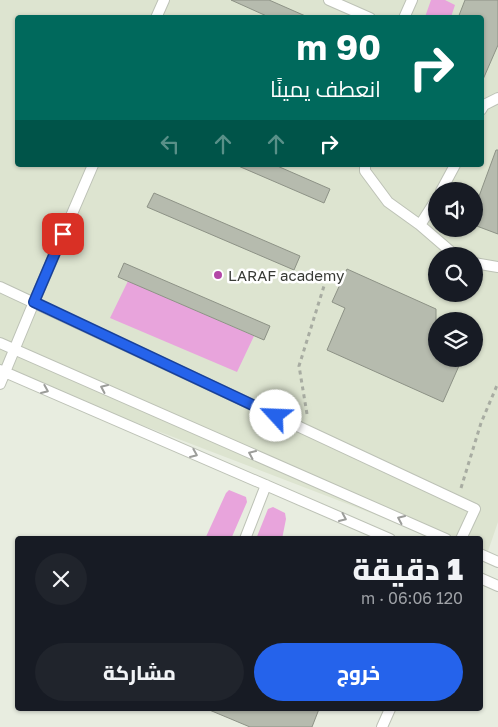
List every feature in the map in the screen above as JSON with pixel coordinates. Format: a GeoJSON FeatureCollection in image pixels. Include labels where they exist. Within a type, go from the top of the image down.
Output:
{"type":"FeatureCollection","features":[{"type":"Feature","properties":{"kind":"lane"},"geometry":{"type":"LineString","coordinates":[[157,15],[164,0]]}},
{"type":"Feature","properties":{"kind":"lane"},"geometry":{"type":"LineString","coordinates":[[329,0],[363,15]]}},
{"type":"Feature","properties":{"kind":"lane"},"geometry":{"type":"LineString","coordinates":[[405,15],[412,0]]}},
{"type":"Feature","properties":{"kind":"lane"},"geometry":{"type":"LineString","coordinates":[[484,105],[498,98]]}},
{"type":"Feature","properties":{"kind":"lane"},"geometry":{"type":"LineString","coordinates":[[0,384],[3,371],[92,167]]}},
{"type":"Feature","properties":{"kind":"lane"},"geometry":{"type":"LineString","coordinates":[[365,167],[365,171],[388,202],[420,225],[446,247]]}},
{"type":"Feature","properties":{"kind":"lane"},"geometry":{"type":"LineString","coordinates":[[446,182],[454,167]]}},
{"type":"Feature","properties":{"kind":"lane"},"geometry":{"type":"LineString","coordinates":[[420,225],[428,212]]}},
{"type":"Feature","properties":{"kind":"lane"},"geometry":{"type":"LineString","coordinates":[[483,264],[498,267]]}},
{"type":"Feature","properties":{"kind":"lane"},"geometry":{"type":"LineString","coordinates":[[0,287],[475,509],[462,536]]}},
{"type":"Feature","properties":{"kind":"lane"},"geometry":{"type":"LineString","coordinates":[[0,343],[439,536]]}},
{"type":"Feature","properties":{"kind":"lane"},"geometry":{"type":"LineString","coordinates":[[3,371],[383,536]]}},
{"type":"Feature","properties":{"kind":"lane"},"geometry":{"type":"LineString","coordinates":[[246,536],[266,485]]}},
{"type":"Feature","properties":{"kind":"lane"},"geometry":{"type":"LineString","coordinates":[[483,555],[498,562]]}},
{"type":"Feature","properties":{"kind":"lane"},"geometry":{"type":"LineString","coordinates":[[483,579],[498,586]]}},
{"type":"Feature","properties":{"kind":"lane"},"geometry":{"type":"LineString","coordinates":[[382,727],[389,711]]}},
{"type":"Feature","properties":{"kind":"path"},"geometry":{"type":"LineString","coordinates":[[310,432],[299,366],[329,270]]}},
{"type":"Feature","properties":{"kind":"path"},"geometry":{"type":"LineString","coordinates":[[457,501],[481,423],[498,383]]}},
{"type":"Feature","properties":{"kind":"shaded area","name":"LARAF academy"},"geometry":{"type":"Polygon","coordinates":[[[0,0],[498,0],[498,522],[486,557],[483,556],[483,536],[431,536],[6,373],[0,382],[0,0]]]}},
{"type":"Feature","properties":{"kind":"shaded area"},"geometry":{"type":"Polygon","coordinates":[[[431,0],[445,0],[455,5],[452,15],[426,15],[431,0]]]}},
{"type":"Feature","properties":{"kind":"shaded area"},"geometry":{"type":"Polygon","coordinates":[[[128,281],[254,336],[237,372],[110,318],[128,281]]]}},
{"type":"Feature","properties":{"kind":"shaded area"},"geometry":{"type":"Polygon","coordinates":[[[229,490],[246,497],[247,502],[232,536],[206,536],[229,490]]]}},
{"type":"Feature","properties":{"kind":"shaded area"},"geometry":{"type":"Polygon","coordinates":[[[273,507],[285,513],[286,519],[283,536],[257,536],[268,509],[273,507]]]}},
{"type":"Feature","properties":{"kind":"building"},"geometry":{"type":"Polygon","coordinates":[[[231,0],[269,0],[303,15],[264,15],[231,0]]]}},
{"type":"Feature","properties":{"kind":"building"},"geometry":{"type":"Polygon","coordinates":[[[465,0],[498,0],[498,45],[484,77],[484,15],[459,15],[465,0]]]}},
{"type":"Feature","properties":{"kind":"building"},"geometry":{"type":"Polygon","coordinates":[[[496,150],[498,150],[498,234],[483,228],[483,185],[496,150]]]}},
{"type":"Feature","properties":{"kind":"building"},"geometry":{"type":"Polygon","coordinates":[[[241,167],[280,167],[330,189],[324,203],[241,167]]]}},
{"type":"Feature","properties":{"kind":"building"},"geometry":{"type":"Polygon","coordinates":[[[154,193],[300,256],[294,270],[147,207],[154,193]]]}},
{"type":"Feature","properties":{"kind":"building"},"geometry":{"type":"Polygon","coordinates":[[[124,263],[270,326],[264,340],[118,277],[124,263]]]}},
{"type":"Feature","properties":{"kind":"building"},"geometry":{"type":"Polygon","coordinates":[[[347,269],[436,309],[436,312],[428,312],[428,367],[458,367],[443,402],[327,350],[345,308],[332,302],[347,269]]]}},
{"type":"Feature","properties":{"kind":"building"},"geometry":{"type":"Polygon","coordinates":[[[212,711],[318,711],[312,727],[250,727],[212,711]]]}},
{"type":"Feature","properties":{"kind":"place","name":"LARAF academy"},"geometry":{"type":"Point","coordinates":[218,275]}},
{"type":"Feature","properties":{"kind":"route"},"geometry":{"type":"LineString","coordinates":[[63,234],[34,302],[276,416]]}}]}
